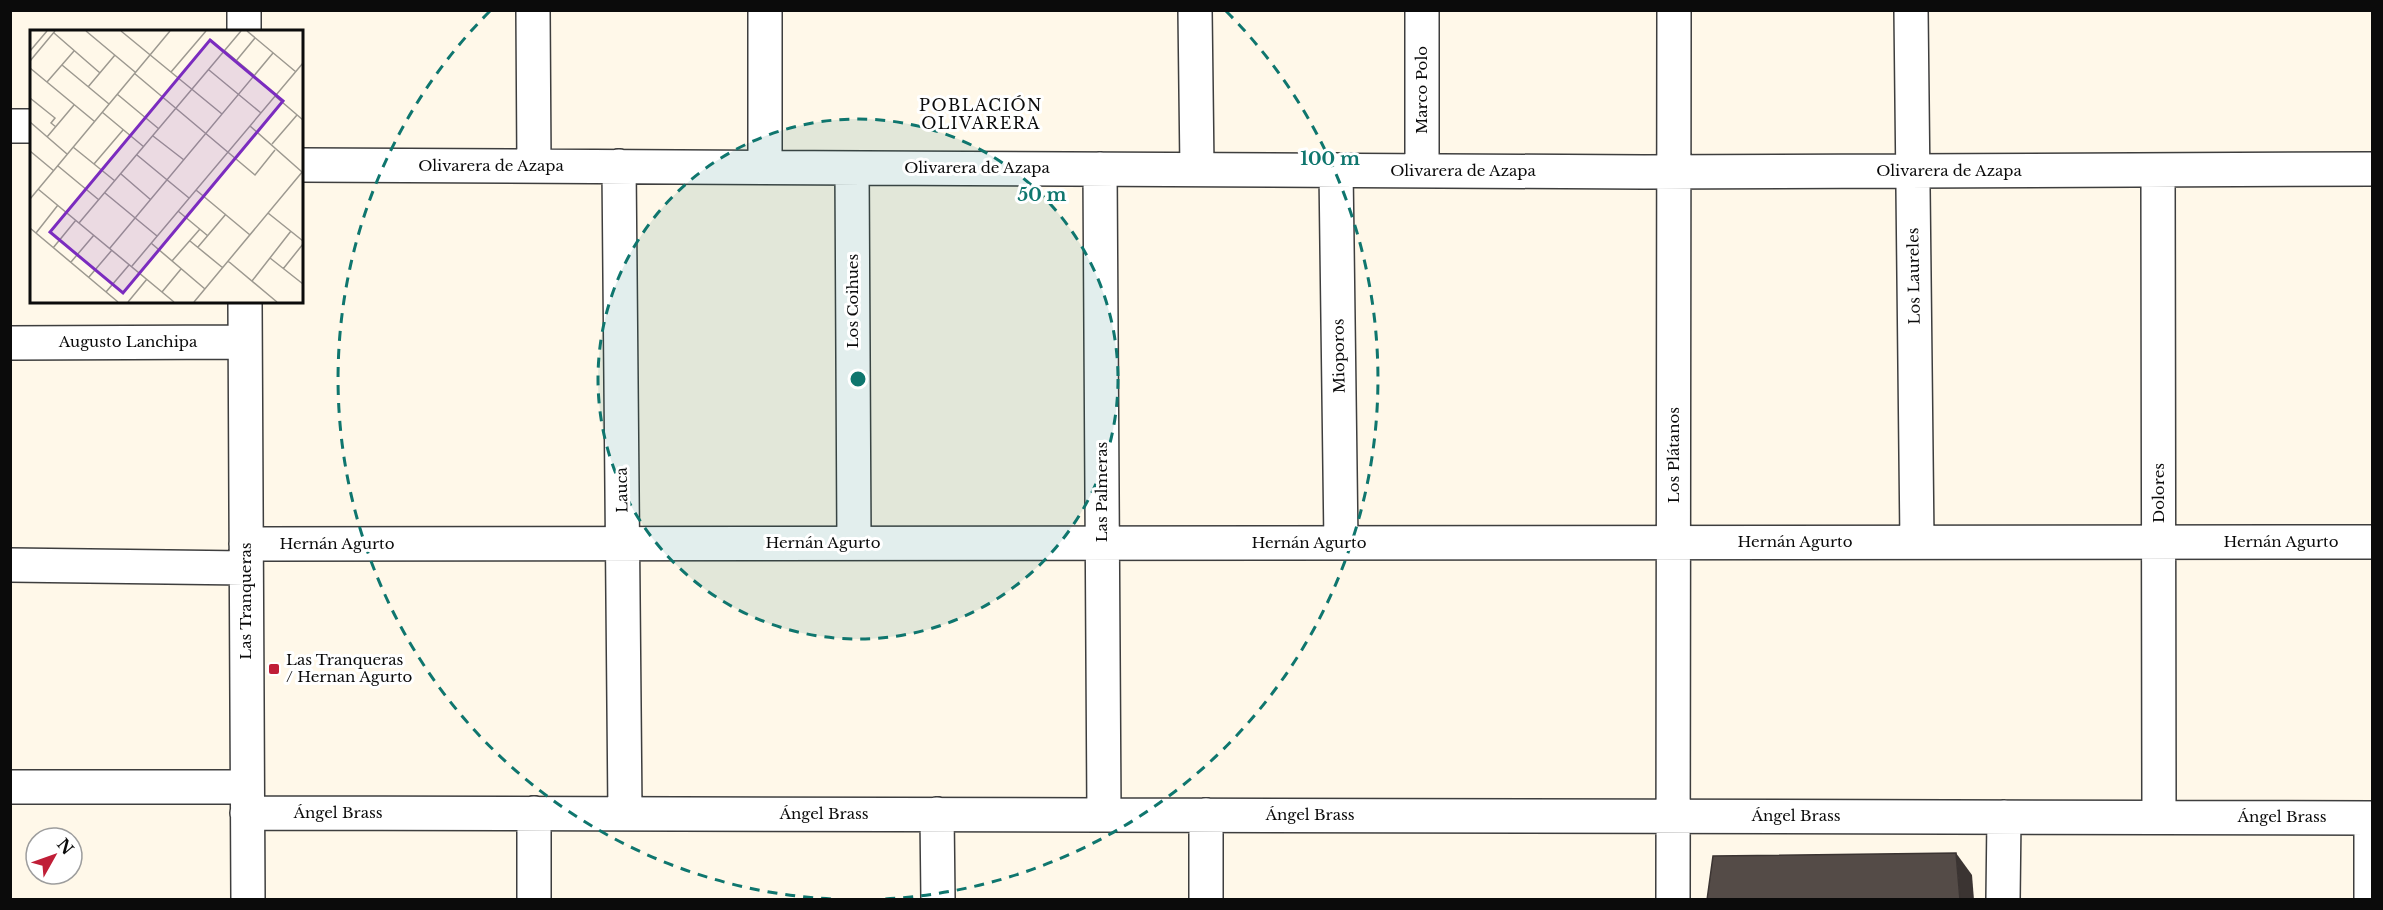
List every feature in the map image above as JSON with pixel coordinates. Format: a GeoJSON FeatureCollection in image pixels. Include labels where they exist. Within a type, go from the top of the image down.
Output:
{"type":"FeatureCollection","features":[{"type":"Feature","properties":{"kind":"street"},"geometry":{"type":"LineString","coordinates":[[244,10],[244,30]]}},
{"type":"Feature","properties":{"kind":"street"},"geometry":{"type":"LineString","coordinates":[[533,10],[534,166]]}},
{"type":"Feature","properties":{"kind":"street"},"geometry":{"type":"LineString","coordinates":[[765,10],[765,167]]}},
{"type":"Feature","properties":{"kind":"street"},"geometry":{"type":"LineString","coordinates":[[1195,10],[1197,169]]}},
{"type":"Feature","properties":{"kind":"street","name":"Marco Polo"},"geometry":{"type":"LineString","coordinates":[[1422,10],[1422,170]]}},
{"type":"Feature","properties":{"kind":"street","name":"Los Plátanos"},"geometry":{"type":"LineString","coordinates":[[1673,900],[1674,10]]}},
{"type":"Feature","properties":{"kind":"street","name":"Los Laureles"},"geometry":{"type":"LineString","coordinates":[[1911,10],[1917,542]]}},
{"type":"Feature","properties":{"kind":"street"},"geometry":{"type":"LineString","coordinates":[[10,126],[30,126]]}},
{"type":"Feature","properties":{"kind":"street","name":"Olivarera de Azapa"},"geometry":{"type":"LineString","coordinates":[[303,165],[1674,172],[2373,169]]}},
{"type":"Feature","properties":{"kind":"street","name":"Lauca"},"geometry":{"type":"LineString","coordinates":[[619,166],[624,813]]}},
{"type":"Feature","properties":{"kind":"street","name":"Los Coihues"},"geometry":{"type":"LineString","coordinates":[[852,168],[854,543]]}},
{"type":"Feature","properties":{"kind":"street","name":"Las Palmeras"},"geometry":{"type":"LineString","coordinates":[[1100,169],[1104,814]]}},
{"type":"Feature","properties":{"kind":"street","name":"Mioporos"},"geometry":{"type":"LineString","coordinates":[[1336,170],[1341,543]]}},
{"type":"Feature","properties":{"kind":"street","name":"Dolores"},"geometry":{"type":"LineString","coordinates":[[2158,170],[2159,817]]}},
{"type":"Feature","properties":{"kind":"street","name":"Las Tranqueras"},"geometry":{"type":"LineString","coordinates":[[245,303],[248,900]]}},
{"type":"Feature","properties":{"kind":"street","name":"Augusto Lanchipa"},"geometry":{"type":"LineString","coordinates":[[10,343],[246,342]]}},
{"type":"Feature","properties":{"kind":"street","name":"Hernán Agurto"},"geometry":{"type":"LineString","coordinates":[[10,565],[623,544],[2373,542]]}},
{"type":"Feature","properties":{"kind":"street","name":"Ángel Brass"},"geometry":{"type":"LineString","coordinates":[[10,787],[534,813],[2372,818]]}},
{"type":"Feature","properties":{"kind":"street"},"geometry":{"type":"LineString","coordinates":[[534,813],[534,900]]}},
{"type":"Feature","properties":{"kind":"street"},"geometry":{"type":"LineString","coordinates":[[937,814],[938,900]]}},
{"type":"Feature","properties":{"kind":"street"},"geometry":{"type":"LineString","coordinates":[[1206,815],[1206,900]]}},
{"type":"Feature","properties":{"kind":"street"},"geometry":{"type":"LineString","coordinates":[[2003,900],[2004,817]]}},
{"type":"Feature","properties":{"kind":"street"},"geometry":{"type":"LineString","coordinates":[[2371,900],[2372,818]]}},
{"type":"Feature","properties":{"kind":"building"},"geometry":{"type":"Polygon","coordinates":[[[1956,853],[1960,900],[1707,900],[1713,856],[1956,853]]]}},
{"type":"Feature","properties":{"kind":"place","name":"Las Tranqueras / Hernan Agurto"},"geometry":{"type":"Point","coordinates":[274,669]}},
{"type":"Feature","properties":{"kind":"district","name":"POBLACIÓN OLIVARERA"},"geometry":{"type":"Point","coordinates":[981,114]}}]}
